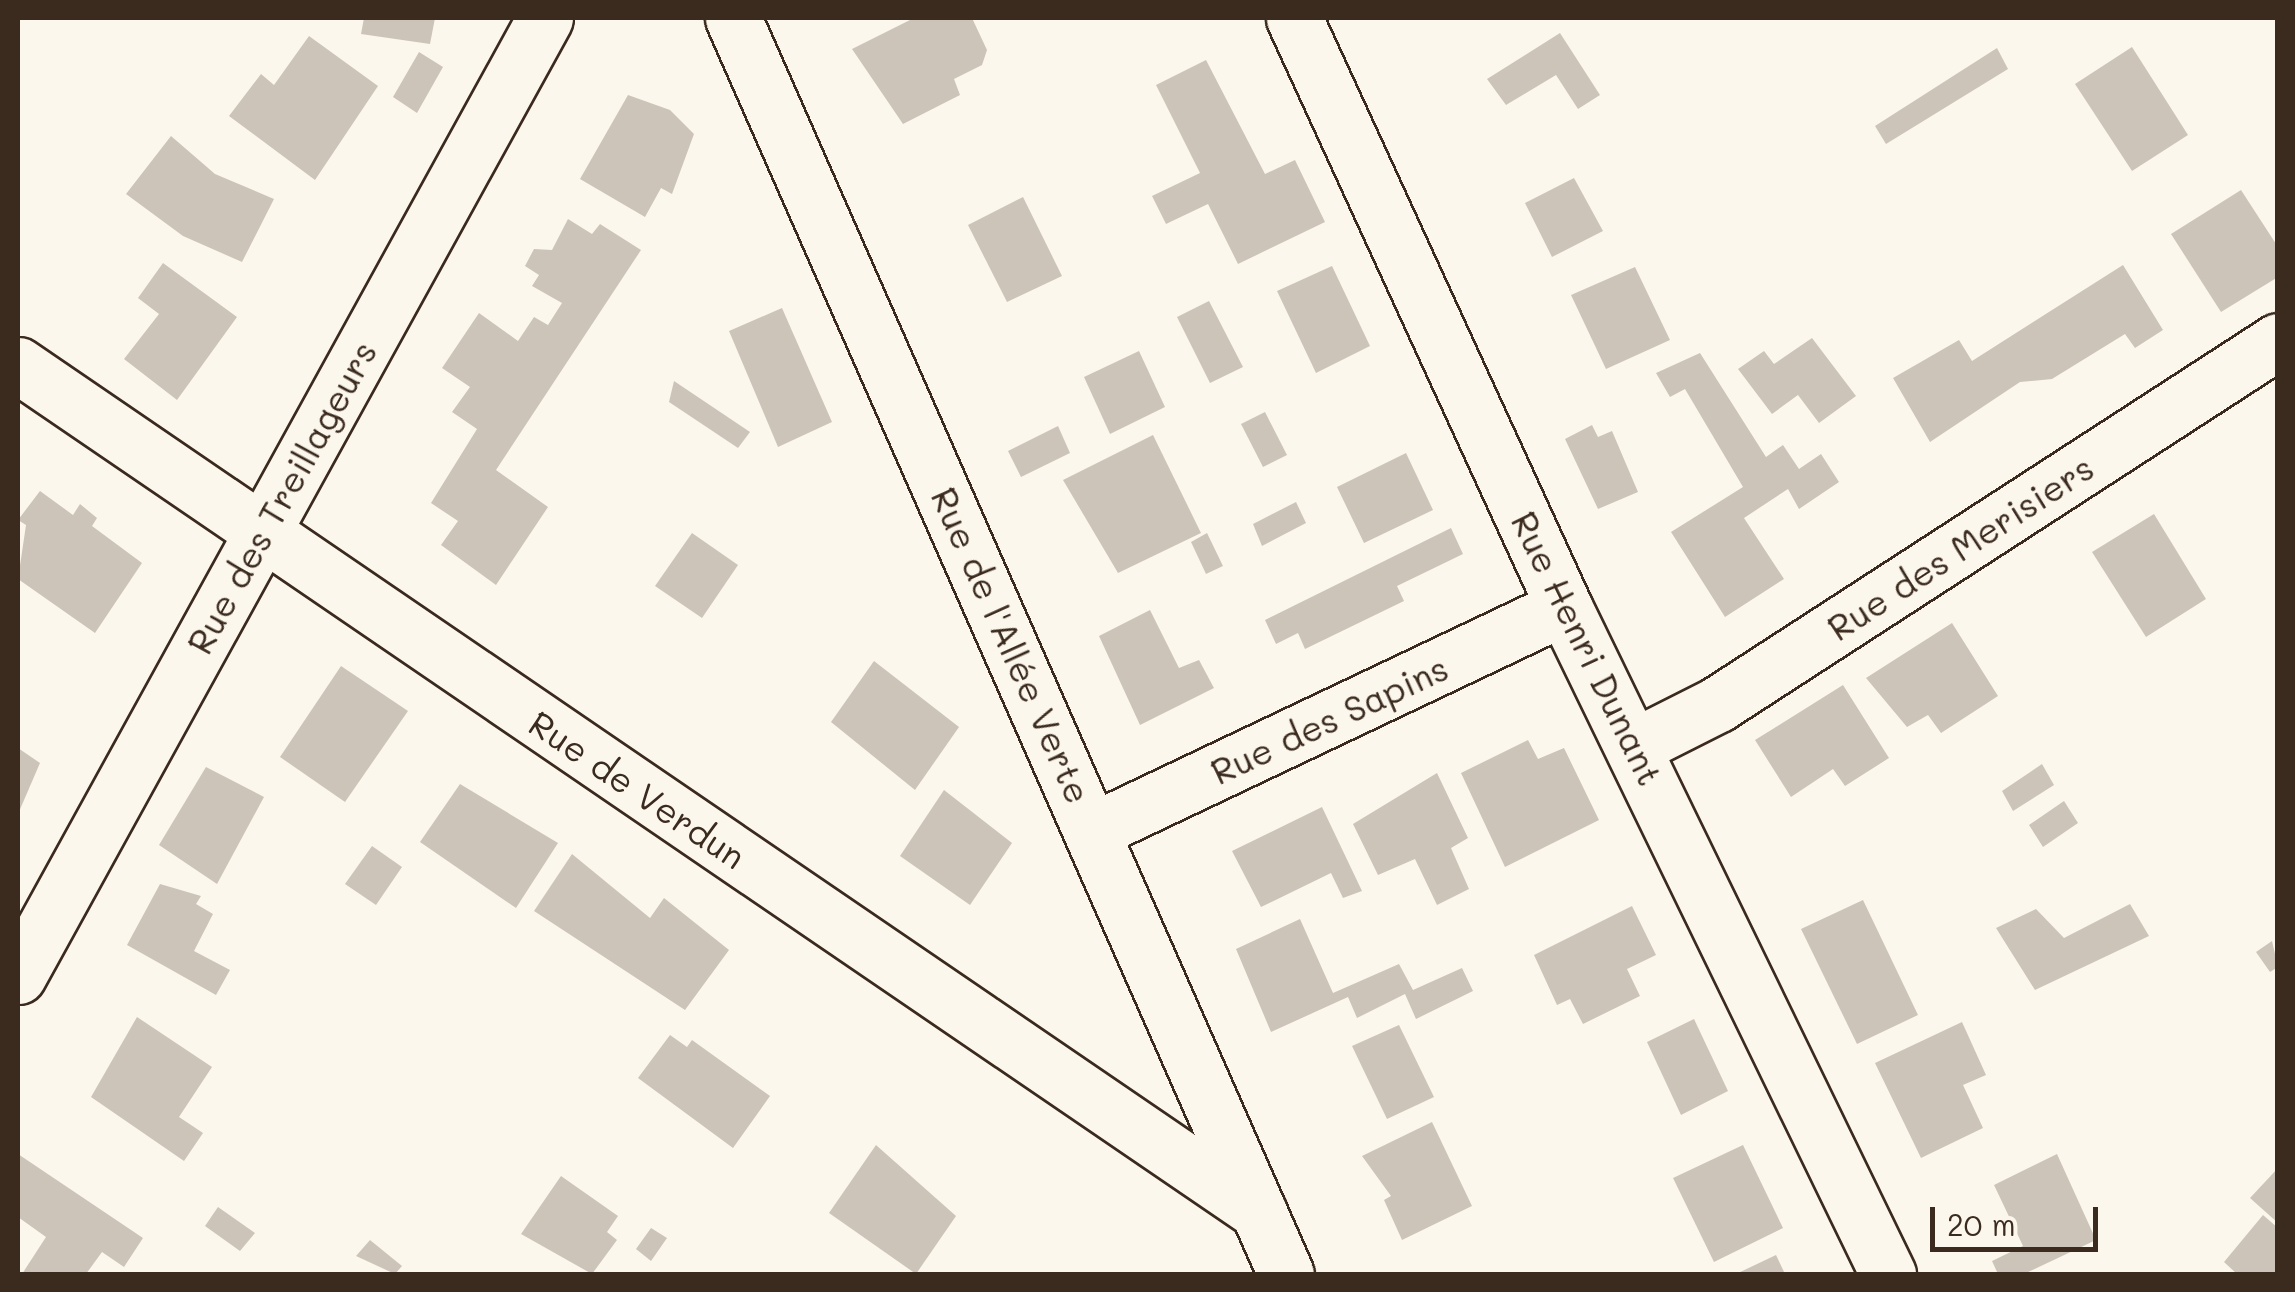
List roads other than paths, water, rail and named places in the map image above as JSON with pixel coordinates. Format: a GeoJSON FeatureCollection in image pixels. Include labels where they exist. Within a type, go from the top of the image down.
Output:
{"type":"FeatureCollection","features":[{"type":"Feature","properties":{"kind":"street","name":"Rue des Treillageurs"},"geometry":{"type":"LineString","coordinates":[[18,976],[545,18]]}},
{"type":"Feature","properties":{"kind":"street","name":"Rue de l'Allée Verte"},"geometry":{"type":"LineString","coordinates":[[732,18],[1094,830],[1286,1274]]}},
{"type":"Feature","properties":{"kind":"street","name":"Rue Henri Dunant"},"geometry":{"type":"LineString","coordinates":[[1294,18],[1564,607],[1637,745],[1888,1274]]}},
{"type":"Feature","properties":{"kind":"street","name":"Rue des Merisiers"},"geometry":{"type":"LineString","coordinates":[[1637,745],[1718,704],[2278,341]]}},
{"type":"Feature","properties":{"kind":"street","name":"Rue de Verdun"},"geometry":{"type":"LineString","coordinates":[[18,365],[1258,1212]]}},
{"type":"Feature","properties":{"kind":"street","name":"Rue des Sapins"},"geometry":{"type":"LineString","coordinates":[[1094,830],[1564,607]]}}]}
